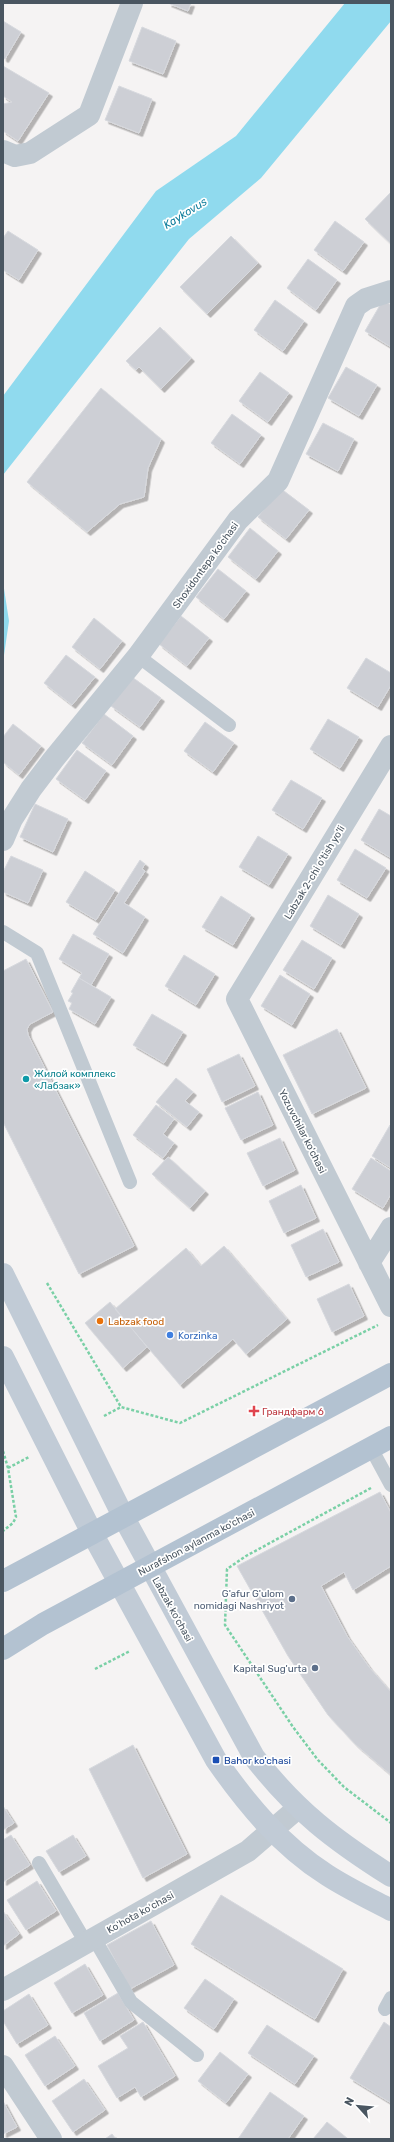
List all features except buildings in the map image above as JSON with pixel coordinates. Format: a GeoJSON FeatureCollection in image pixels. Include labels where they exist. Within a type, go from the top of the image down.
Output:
{"type":"FeatureCollection","features":[{"type":"Feature","properties":{"kind":"main road","name":"Labzak ko'chasi"},"geometry":{"type":"LineString","coordinates":[[3,1274],[123,1516],[254,1757],[298,1808],[324,1831],[391,1876]]}},
{"type":"Feature","properties":{"kind":"main road"},"geometry":{"type":"LineString","coordinates":[[3,1356],[92,1532],[216,1760],[244,1798],[289,1846],[328,1876],[391,1910]]}},
{"type":"Feature","properties":{"kind":"main road"},"geometry":{"type":"LineString","coordinates":[[3,1581],[92,1532],[391,1374]]}},
{"type":"Feature","properties":{"kind":"main road","name":"Nurafshon aylanma ko'chasi"},"geometry":{"type":"LineString","coordinates":[[3,1649],[43,1624],[391,1437]]}},
{"type":"Feature","properties":{"kind":"street"},"geometry":{"type":"LineString","coordinates":[[3,150],[15,156],[30,153],[89,115],[132,3]]}},
{"type":"Feature","properties":{"kind":"street","name":"Shoxidontepa ko'chasi"},"geometry":{"type":"LineString","coordinates":[[3,840],[12,819],[31,789],[138,656],[238,520],[278,481],[356,306],[366,299],[391,291]]}},
{"type":"Feature","properties":{"kind":"street","name":"Labzak 2-chi o'tish yo'li"},"geometry":{"type":"LineString","coordinates":[[237,999],[391,746]]}},
{"type":"Feature","properties":{"kind":"street","name":"Yozuvchilar ko'chasi"},"geometry":{"type":"LineString","coordinates":[[237,999],[369,1263],[388,1314]]}},
{"type":"Feature","properties":{"kind":"street"},"geometry":{"type":"LineString","coordinates":[[369,1263],[391,1228]]}},
{"type":"Feature","properties":{"kind":"street","name":"Koʻhota koʻchasi"},"geometry":{"type":"LineString","coordinates":[[3,1990],[248,1851],[274,1831],[298,1808]]}},
{"type":"Feature","properties":{"kind":"street"},"geometry":{"type":"LineString","coordinates":[[3,2066],[51,2139]]}},
{"type":"Feature","properties":{"kind":"lane"},"geometry":{"type":"LineString","coordinates":[[138,656],[229,725]]}},
{"type":"Feature","properties":{"kind":"lane"},"geometry":{"type":"LineString","coordinates":[[3,932],[37,953],[130,1182]]}},
{"type":"Feature","properties":{"kind":"lane"},"geometry":{"type":"LineString","coordinates":[[371,1448],[389,1482]]}},
{"type":"Feature","properties":{"kind":"lane"},"geometry":{"type":"LineString","coordinates":[[39,1863],[131,2002],[197,2055]]}},
{"type":"Feature","properties":{"kind":"path"},"geometry":{"type":"LineString","coordinates":[[47,1283],[121,1407]]}},
{"type":"Feature","properties":{"kind":"path"},"geometry":{"type":"LineString","coordinates":[[104,1416],[121,1407],[180,1423],[388,1314]]}},
{"type":"Feature","properties":{"kind":"path"},"geometry":{"type":"LineString","coordinates":[[3,1451],[8,1468],[16,1517],[13,1523],[3,1531]]}},
{"type":"Feature","properties":{"kind":"path"},"geometry":{"type":"LineString","coordinates":[[8,1468],[34,1454]]}},
{"type":"Feature","properties":{"kind":"path"},"geometry":{"type":"LineString","coordinates":[[389,1482],[246,1556],[227,1569],[225,1625],[293,1727],[318,1760],[344,1787],[391,1823]]}},
{"type":"Feature","properties":{"kind":"path"},"geometry":{"type":"LineString","coordinates":[[95,1669],[136,1648]]}},
{"type":"Feature","properties":{"kind":"water","name":"Kaykovus"},"geometry":{"type":"Polygon","coordinates":[[[345,3],[391,3],[391,21],[261,178],[189,239],[3,475],[3,396],[156,191],[236,136],[345,3]]]}},
{"type":"Feature","properties":{"kind":"water"},"geometry":{"type":"Polygon","coordinates":[[[3,582],[9,621],[3,662],[3,582]]]}},
{"type":"Feature","properties":{"kind":"place","name":"Жилой комплекс «Лабзак»"},"geometry":{"type":"Point","coordinates":[26,1079]}},
{"type":"Feature","properties":{"kind":"place","name":"Labzak food"},"geometry":{"type":"Point","coordinates":[100,1321]}},
{"type":"Feature","properties":{"kind":"place","name":"Korzinka"},"geometry":{"type":"Point","coordinates":[170,1335]}},
{"type":"Feature","properties":{"kind":"place","name":"Грандфарм 6"},"geometry":{"type":"Point","coordinates":[254,1411]}},
{"type":"Feature","properties":{"kind":"place","name":"G'afur G'ulom nomidagi Nashriyot"},"geometry":{"type":"Point","coordinates":[292,1599]}},
{"type":"Feature","properties":{"kind":"place","name":"Kapital Sug'urta"},"geometry":{"type":"Point","coordinates":[315,1668]}},
{"type":"Feature","properties":{"kind":"place","name":"Bahor ko'chasi"},"geometry":{"type":"Point","coordinates":[216,1760]}}]}
